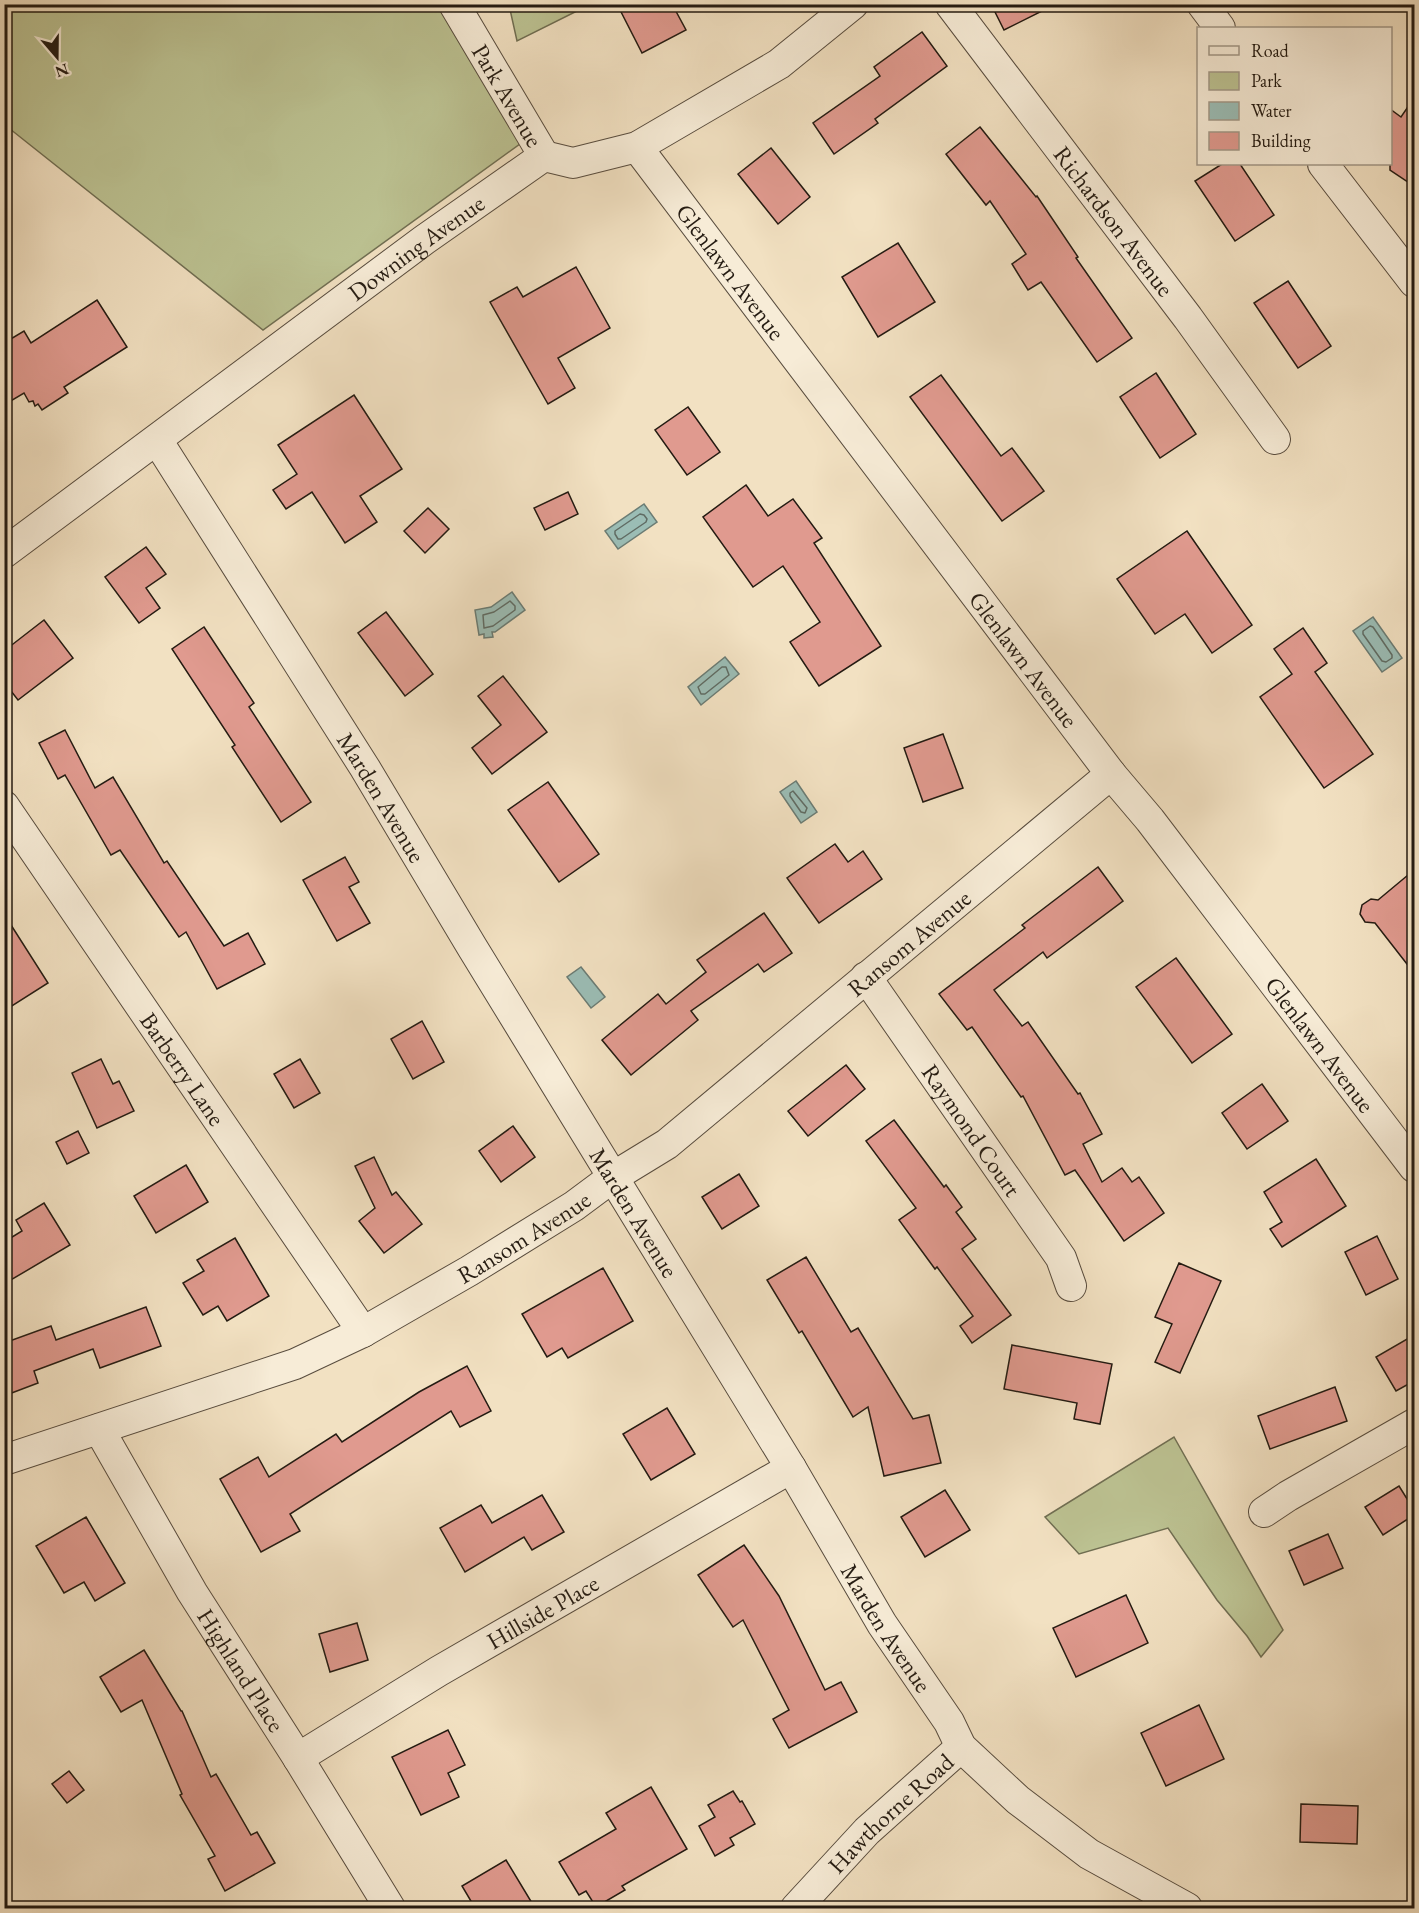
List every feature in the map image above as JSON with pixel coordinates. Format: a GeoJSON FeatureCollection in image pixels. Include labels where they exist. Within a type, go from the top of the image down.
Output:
{"type":"FeatureCollection","features":[{"type":"Feature","properties":{"kind":"street","name":"Park Avenue"},"geometry":{"type":"LineString","coordinates":[[453,4],[544,156]]}},
{"type":"Feature","properties":{"kind":"street"},"geometry":{"type":"LineString","coordinates":[[544,156],[573,163],[637,147],[779,64],[853,4]]}},
{"type":"Feature","properties":{"kind":"street","name":"Richardson Avenue"},"geometry":{"type":"LineString","coordinates":[[950,4],[1188,318],[1275,439]]}},
{"type":"Feature","properties":{"kind":"street"},"geometry":{"type":"LineString","coordinates":[[1202,4],[1219,27]]}},
{"type":"Feature","properties":{"kind":"street","name":"Glenlawn Avenue"},"geometry":{"type":"LineString","coordinates":[[637,147],[1111,774],[1156,828],[1414,1167]]}},
{"type":"Feature","properties":{"kind":"street","name":"Downing Avenue"},"geometry":{"type":"LineString","coordinates":[[4,553],[424,240],[544,156]]}},
{"type":"Feature","properties":{"kind":"street"},"geometry":{"type":"LineString","coordinates":[[1324,165],[1414,282]]}},
{"type":"Feature","properties":{"kind":"street","name":"Marden Avenue"},"geometry":{"type":"LineString","coordinates":[[158,440],[365,768],[882,1623],[949,1722],[961,1747],[1018,1800],[1089,1854],[1187,1908]]}},
{"type":"Feature","properties":{"kind":"street","name":"Ransom Avenue"},"geometry":{"type":"LineString","coordinates":[[4,1460],[295,1364],[363,1332],[479,1265],[574,1206],[667,1144],[1111,774]]}},
{"type":"Feature","properties":{"kind":"street","name":"Barberry Lane"},"geometry":{"type":"LineString","coordinates":[[4,806],[363,1332]]}},
{"type":"Feature","properties":{"kind":"street","name":"Raymond Court"},"geometry":{"type":"LineString","coordinates":[[866,977],[1061,1258],[1071,1286]]}},
{"type":"Feature","properties":{"kind":"street"},"geometry":{"type":"LineString","coordinates":[[1264,1512],[1414,1424]]}},
{"type":"Feature","properties":{"kind":"street","name":"Highland Place"},"geometry":{"type":"LineString","coordinates":[[99,1429],[192,1592],[390,1908]]}},
{"type":"Feature","properties":{"kind":"street","name":"Hillside Place"},"geometry":{"type":"LineString","coordinates":[[298,1758],[439,1671],[790,1468]]}},
{"type":"Feature","properties":{"kind":"street","name":"Hawthorne Road"},"geometry":{"type":"LineString","coordinates":[[796,1908],[867,1831],[961,1747]]}},
{"type":"Feature","properties":{"kind":"green space"},"geometry":{"type":"Polygon","coordinates":[[[509,4],[589,5],[517,41],[509,4]]]}},
{"type":"Feature","properties":{"kind":"green space"},"geometry":{"type":"Polygon","coordinates":[[[4,5],[438,5],[524,141],[263,330],[5,125],[4,5]]]}},
{"type":"Feature","properties":{"kind":"green space"},"geometry":{"type":"Polygon","coordinates":[[[1174,1437],[1283,1630],[1261,1657],[1217,1600],[1168,1528],[1079,1554],[1045,1517],[1174,1437]]]}},
{"type":"Feature","properties":{"kind":"water"},"geometry":{"type":"Polygon","coordinates":[[[644,504],[657,522],[618,549],[605,531],[644,504]]]}},
{"type":"Feature","properties":{"kind":"water"},"geometry":{"type":"Polygon","coordinates":[[[512,592],[525,610],[492,632],[493,637],[484,638],[484,634],[479,635],[475,610],[491,607],[512,592]]]}},
{"type":"Feature","properties":{"kind":"water"},"geometry":{"type":"Polygon","coordinates":[[[1373,617],[1402,658],[1382,672],[1353,631],[1373,617]]]}},
{"type":"Feature","properties":{"kind":"water"},"geometry":{"type":"Polygon","coordinates":[[[725,657],[739,674],[701,705],[688,687],[725,657]]]}},
{"type":"Feature","properties":{"kind":"water"},"geometry":{"type":"Polygon","coordinates":[[[796,781],[817,812],[801,823],[780,792],[796,781]]]}},
{"type":"Feature","properties":{"kind":"water"},"geometry":{"type":"Polygon","coordinates":[[[581,967],[605,997],[591,1008],[567,977],[581,967]]]}},
{"type":"Feature","properties":{"kind":"building"},"geometry":{"type":"Polygon","coordinates":[[[617,4],[672,4],[686,30],[642,53],[617,4]]]}},
{"type":"Feature","properties":{"kind":"building"},"geometry":{"type":"Polygon","coordinates":[[[991,4],[1056,4],[1004,30],[991,4]]]}},
{"type":"Feature","properties":{"kind":"building"},"geometry":{"type":"Polygon","coordinates":[[[922,32],[947,66],[875,119],[878,123],[834,154],[813,123],[880,76],[874,67],[922,32]]]}},
{"type":"Feature","properties":{"kind":"building"},"geometry":{"type":"Polygon","coordinates":[[[1414,98],[1414,186],[1390,170],[1390,165],[1392,165],[1392,110],[1401,117],[1414,98]]]}},
{"type":"Feature","properties":{"kind":"building"},"geometry":{"type":"Polygon","coordinates":[[[980,127],[1037,196],[1078,257],[1076,258],[1132,338],[1097,362],[1041,282],[1028,290],[1012,264],[1026,254],[990,201],[986,205],[946,154],[980,127]]]}},
{"type":"Feature","properties":{"kind":"building"},"geometry":{"type":"Polygon","coordinates":[[[771,148],[810,197],[778,224],[738,174],[771,148]]]}},
{"type":"Feature","properties":{"kind":"building"},"geometry":{"type":"Polygon","coordinates":[[[1220,165],[1241,165],[1274,215],[1235,241],[1195,181],[1220,165]]]}},
{"type":"Feature","properties":{"kind":"building"},"geometry":{"type":"Polygon","coordinates":[[[898,243],[935,302],[878,337],[842,277],[898,243]]]}},
{"type":"Feature","properties":{"kind":"building"},"geometry":{"type":"Polygon","coordinates":[[[576,267],[610,328],[558,358],[575,388],[548,404],[490,302],[517,287],[523,297],[576,267]]]}},
{"type":"Feature","properties":{"kind":"building"},"geometry":{"type":"Polygon","coordinates":[[[1288,281],[1331,346],[1298,368],[1254,303],[1288,281]]]}},
{"type":"Feature","properties":{"kind":"building"},"geometry":{"type":"Polygon","coordinates":[[[97,300],[127,347],[64,387],[68,393],[42,410],[38,404],[35,406],[33,401],[29,402],[24,393],[4,405],[4,343],[24,331],[31,343],[97,300]]]}},
{"type":"Feature","properties":{"kind":"building"},"geometry":{"type":"Polygon","coordinates":[[[1156,373],[1196,434],[1160,458],[1120,397],[1156,373]]]}},
{"type":"Feature","properties":{"kind":"building"},"geometry":{"type":"Polygon","coordinates":[[[941,375],[1001,456],[1012,448],[1044,491],[1002,521],[910,397],[941,375]]]}},
{"type":"Feature","properties":{"kind":"building"},"geometry":{"type":"Polygon","coordinates":[[[354,395],[402,469],[360,496],[377,522],[345,543],[312,492],[286,509],[273,490],[297,474],[278,445],[354,395]]]}},
{"type":"Feature","properties":{"kind":"building"},"geometry":{"type":"Polygon","coordinates":[[[688,407],[720,452],[687,475],[655,430],[688,407]]]}},
{"type":"Feature","properties":{"kind":"building"},"geometry":{"type":"Polygon","coordinates":[[[746,485],[768,516],[793,499],[822,538],[814,543],[881,646],[819,686],[790,642],[820,622],[783,566],[753,587],[703,517],[746,485]]]}},
{"type":"Feature","properties":{"kind":"building"},"geometry":{"type":"Polygon","coordinates":[[[568,492],[578,514],[545,530],[534,508],[568,492]]]}},
{"type":"Feature","properties":{"kind":"building"},"geometry":{"type":"Polygon","coordinates":[[[428,508],[449,529],[425,553],[404,531],[428,508]]]}},
{"type":"Feature","properties":{"kind":"building"},"geometry":{"type":"Polygon","coordinates":[[[1187,531],[1252,625],[1212,653],[1185,614],[1155,634],[1117,579],[1187,531]]]}},
{"type":"Feature","properties":{"kind":"building"},"geometry":{"type":"Polygon","coordinates":[[[146,547],[166,574],[146,588],[160,608],[139,623],[105,577],[146,547]]]}},
{"type":"Feature","properties":{"kind":"building"},"geometry":{"type":"Polygon","coordinates":[[[386,612],[433,674],[405,696],[358,633],[386,612]]]}},
{"type":"Feature","properties":{"kind":"building"},"geometry":{"type":"Polygon","coordinates":[[[44,620],[73,658],[18,700],[4,682],[4,651],[44,620]]]}},
{"type":"Feature","properties":{"kind":"building"},"geometry":{"type":"Polygon","coordinates":[[[204,627],[254,703],[249,707],[311,802],[281,822],[232,747],[235,745],[172,649],[204,627]]]}},
{"type":"Feature","properties":{"kind":"building"},"geometry":{"type":"Polygon","coordinates":[[[1303,628],[1327,663],[1315,672],[1373,754],[1324,788],[1260,697],[1292,674],[1274,649],[1303,628]]]}},
{"type":"Feature","properties":{"kind":"building"},"geometry":{"type":"Polygon","coordinates":[[[503,676],[547,732],[492,774],[472,748],[501,725],[478,696],[503,676]]]}},
{"type":"Feature","properties":{"kind":"building"},"geometry":{"type":"Polygon","coordinates":[[[65,730],[95,788],[113,777],[164,863],[167,861],[224,946],[248,933],[265,964],[217,989],[186,932],[179,937],[120,850],[111,855],[65,775],[58,779],[39,743],[65,730]]]}},
{"type":"Feature","properties":{"kind":"building"},"geometry":{"type":"Polygon","coordinates":[[[943,734],[963,788],[923,802],[904,748],[943,734]]]}},
{"type":"Feature","properties":{"kind":"building"},"geometry":{"type":"Polygon","coordinates":[[[548,782],[599,854],[559,882],[508,810],[548,782]]]}},
{"type":"Feature","properties":{"kind":"building"},"geometry":{"type":"Polygon","coordinates":[[[835,844],[848,862],[863,851],[882,879],[819,923],[787,878],[835,844]]]}},
{"type":"Feature","properties":{"kind":"building"},"geometry":{"type":"Polygon","coordinates":[[[345,857],[359,882],[349,887],[370,923],[337,941],[303,880],[345,857]]]}},
{"type":"Feature","properties":{"kind":"building"},"geometry":{"type":"Polygon","coordinates":[[[1098,867],[1123,901],[1047,958],[1043,952],[994,990],[1022,1026],[1028,1022],[1078,1094],[1080,1093],[1102,1134],[1083,1144],[1102,1182],[1122,1168],[1132,1182],[1139,1177],[1164,1213],[1124,1241],[1075,1170],[1065,1175],[1023,1096],[1021,1097],[972,1027],[967,1030],[939,994],[1025,928],[1022,925],[1098,867]]]}},
{"type":"Feature","properties":{"kind":"building"},"geometry":{"type":"Polygon","coordinates":[[[1414,870],[1414,973],[1375,923],[1365,922],[1360,914],[1362,905],[1371,899],[1378,900],[1414,870]]]}},
{"type":"Feature","properties":{"kind":"building"},"geometry":{"type":"Polygon","coordinates":[[[764,913],[792,953],[764,972],[758,964],[691,1011],[698,1020],[631,1075],[602,1040],[658,994],[666,1004],[706,972],[697,960],[764,913]]]}},
{"type":"Feature","properties":{"kind":"building"},"geometry":{"type":"Polygon","coordinates":[[[4,914],[48,983],[4,1011],[4,914]]]}},
{"type":"Feature","properties":{"kind":"building"},"geometry":{"type":"Polygon","coordinates":[[[1176,958],[1232,1034],[1192,1063],[1136,987],[1176,958]]]}},
{"type":"Feature","properties":{"kind":"building"},"geometry":{"type":"Polygon","coordinates":[[[422,1021],[444,1062],[413,1079],[391,1039],[422,1021]]]}},
{"type":"Feature","properties":{"kind":"building"},"geometry":{"type":"Polygon","coordinates":[[[101,1059],[113,1084],[119,1081],[134,1111],[97,1128],[72,1073],[101,1059]]]}},
{"type":"Feature","properties":{"kind":"building"},"geometry":{"type":"Polygon","coordinates":[[[300,1059],[320,1093],[294,1108],[274,1074],[300,1059]]]}},
{"type":"Feature","properties":{"kind":"building"},"geometry":{"type":"Polygon","coordinates":[[[846,1065],[865,1089],[808,1136],[788,1111],[846,1065]]]}},
{"type":"Feature","properties":{"kind":"building"},"geometry":{"type":"Polygon","coordinates":[[[1262,1084],[1288,1121],[1247,1149],[1222,1113],[1262,1084]]]}},
{"type":"Feature","properties":{"kind":"building"},"geometry":{"type":"Polygon","coordinates":[[[894,1120],[944,1187],[946,1185],[962,1207],[956,1212],[976,1239],[962,1249],[1011,1315],[972,1343],[960,1326],[973,1316],[899,1220],[916,1208],[866,1141],[894,1120]]]}},
{"type":"Feature","properties":{"kind":"building"},"geometry":{"type":"Polygon","coordinates":[[[513,1126],[535,1157],[501,1182],[479,1151],[513,1126]]]}},
{"type":"Feature","properties":{"kind":"building"},"geometry":{"type":"Polygon","coordinates":[[[78,1131],[89,1153],[67,1164],[56,1142],[78,1131]]]}},
{"type":"Feature","properties":{"kind":"building"},"geometry":{"type":"Polygon","coordinates":[[[374,1157],[392,1195],[396,1192],[422,1224],[384,1253],[359,1221],[375,1208],[355,1166],[374,1157]]]}},
{"type":"Feature","properties":{"kind":"building"},"geometry":{"type":"Polygon","coordinates":[[[1316,1159],[1346,1206],[1282,1247],[1270,1229],[1282,1222],[1264,1192],[1316,1159]]]}},
{"type":"Feature","properties":{"kind":"building"},"geometry":{"type":"Polygon","coordinates":[[[186,1165],[208,1202],[156,1233],[134,1196],[186,1165]]]}},
{"type":"Feature","properties":{"kind":"building"},"geometry":{"type":"Polygon","coordinates":[[[739,1174],[759,1206],[722,1229],[702,1197],[739,1174]]]}},
{"type":"Feature","properties":{"kind":"building"},"geometry":{"type":"Polygon","coordinates":[[[44,1203],[70,1245],[4,1284],[4,1242],[22,1231],[16,1220],[44,1203]]]}},
{"type":"Feature","properties":{"kind":"building"},"geometry":{"type":"Polygon","coordinates":[[[1377,1236],[1398,1279],[1366,1295],[1345,1252],[1377,1236]]]}},
{"type":"Feature","properties":{"kind":"building"},"geometry":{"type":"Polygon","coordinates":[[[235,1238],[269,1296],[227,1321],[218,1306],[203,1315],[183,1283],[204,1271],[197,1260],[235,1238]]]}},
{"type":"Feature","properties":{"kind":"building"},"geometry":{"type":"Polygon","coordinates":[[[806,1257],[851,1332],[858,1328],[913,1419],[929,1415],[941,1463],[884,1476],[868,1407],[853,1417],[802,1331],[799,1333],[767,1280],[806,1257]]]}},
{"type":"Feature","properties":{"kind":"building"},"geometry":{"type":"Polygon","coordinates":[[[1179,1263],[1221,1281],[1180,1373],[1155,1362],[1172,1324],[1155,1317],[1179,1263]]]}},
{"type":"Feature","properties":{"kind":"building"},"geometry":{"type":"Polygon","coordinates":[[[603,1268],[633,1321],[568,1358],[562,1348],[547,1357],[522,1314],[603,1268]]]}},
{"type":"Feature","properties":{"kind":"building"},"geometry":{"type":"Polygon","coordinates":[[[146,1307],[161,1346],[100,1368],[93,1349],[34,1371],[38,1383],[9,1394],[4,1380],[4,1343],[51,1326],[56,1340],[146,1307]]]}},
{"type":"Feature","properties":{"kind":"building"},"geometry":{"type":"Polygon","coordinates":[[[1414,1335],[1414,1381],[1396,1391],[1376,1357],[1414,1335]]]}},
{"type":"Feature","properties":{"kind":"building"},"geometry":{"type":"Polygon","coordinates":[[[1012,1345],[1112,1364],[1100,1424],[1074,1419],[1077,1403],[1004,1389],[1012,1345]]]}},
{"type":"Feature","properties":{"kind":"building"},"geometry":{"type":"Polygon","coordinates":[[[467,1366],[491,1411],[460,1427],[451,1411],[290,1514],[300,1531],[261,1552],[220,1479],[258,1457],[269,1477],[336,1434],[342,1442],[419,1392],[467,1366]]]}},
{"type":"Feature","properties":{"kind":"building"},"geometry":{"type":"Polygon","coordinates":[[[1335,1387],[1347,1421],[1270,1449],[1258,1416],[1335,1387]]]}},
{"type":"Feature","properties":{"kind":"building"},"geometry":{"type":"Polygon","coordinates":[[[667,1408],[695,1454],[651,1480],[623,1434],[667,1408]]]}},
{"type":"Feature","properties":{"kind":"building"},"geometry":{"type":"Polygon","coordinates":[[[1399,1486],[1414,1510],[1414,1515],[1383,1535],[1365,1507],[1399,1486]]]}},
{"type":"Feature","properties":{"kind":"building"},"geometry":{"type":"Polygon","coordinates":[[[945,1490],[970,1530],[925,1557],[901,1517],[945,1490]]]}},
{"type":"Feature","properties":{"kind":"building"},"geometry":{"type":"Polygon","coordinates":[[[542,1495],[564,1532],[532,1550],[524,1537],[465,1572],[440,1528],[481,1505],[492,1523],[542,1495]]]}},
{"type":"Feature","properties":{"kind":"building"},"geometry":{"type":"Polygon","coordinates":[[[86,1517],[125,1583],[95,1601],[84,1582],[64,1593],[36,1546],[86,1517]]]}},
{"type":"Feature","properties":{"kind":"building"},"geometry":{"type":"Polygon","coordinates":[[[1328,1534],[1343,1568],[1304,1585],[1289,1551],[1328,1534]]]}},
{"type":"Feature","properties":{"kind":"building"},"geometry":{"type":"Polygon","coordinates":[[[744,1545],[779,1596],[825,1690],[841,1682],[857,1712],[789,1748],[773,1719],[789,1710],[743,1620],[733,1627],[698,1575],[744,1545]]]}},
{"type":"Feature","properties":{"kind":"building"},"geometry":{"type":"Polygon","coordinates":[[[1126,1595],[1148,1643],[1076,1677],[1053,1628],[1126,1595]]]}},
{"type":"Feature","properties":{"kind":"building"},"geometry":{"type":"Polygon","coordinates":[[[357,1623],[368,1660],[330,1672],[319,1634],[357,1623]]]}},
{"type":"Feature","properties":{"kind":"building"},"geometry":{"type":"Polygon","coordinates":[[[144,1650],[182,1711],[211,1777],[216,1774],[251,1835],[257,1832],[275,1863],[225,1891],[208,1859],[215,1856],[180,1795],[182,1794],[142,1700],[121,1712],[100,1677],[144,1650]]]}},
{"type":"Feature","properties":{"kind":"building"},"geometry":{"type":"Polygon","coordinates":[[[1199,1705],[1224,1759],[1166,1786],[1141,1733],[1199,1705]]]}},
{"type":"Feature","properties":{"kind":"building"},"geometry":{"type":"Polygon","coordinates":[[[448,1730],[465,1765],[448,1773],[459,1797],[421,1815],[392,1757],[448,1730]]]}},
{"type":"Feature","properties":{"kind":"building"},"geometry":{"type":"Polygon","coordinates":[[[69,1771],[84,1790],[67,1803],[52,1784],[69,1771]]]}},
{"type":"Feature","properties":{"kind":"building"},"geometry":{"type":"Polygon","coordinates":[[[651,1787],[687,1849],[622,1886],[625,1890],[596,1907],[586,1891],[579,1895],[559,1862],[616,1829],[606,1813],[651,1787]]]}},
{"type":"Feature","properties":{"kind":"building"},"geometry":{"type":"Polygon","coordinates":[[[733,1791],[740,1802],[742,1801],[755,1824],[730,1838],[734,1845],[715,1856],[699,1826],[715,1817],[708,1805],[733,1791]]]}},
{"type":"Feature","properties":{"kind":"building"},"geometry":{"type":"Polygon","coordinates":[[[1301,1804],[1358,1806],[1357,1844],[1300,1842],[1301,1804]]]}},
{"type":"Feature","properties":{"kind":"building"},"geometry":{"type":"Polygon","coordinates":[[[506,1860],[535,1908],[475,1908],[462,1886],[506,1860]]]}}]}
